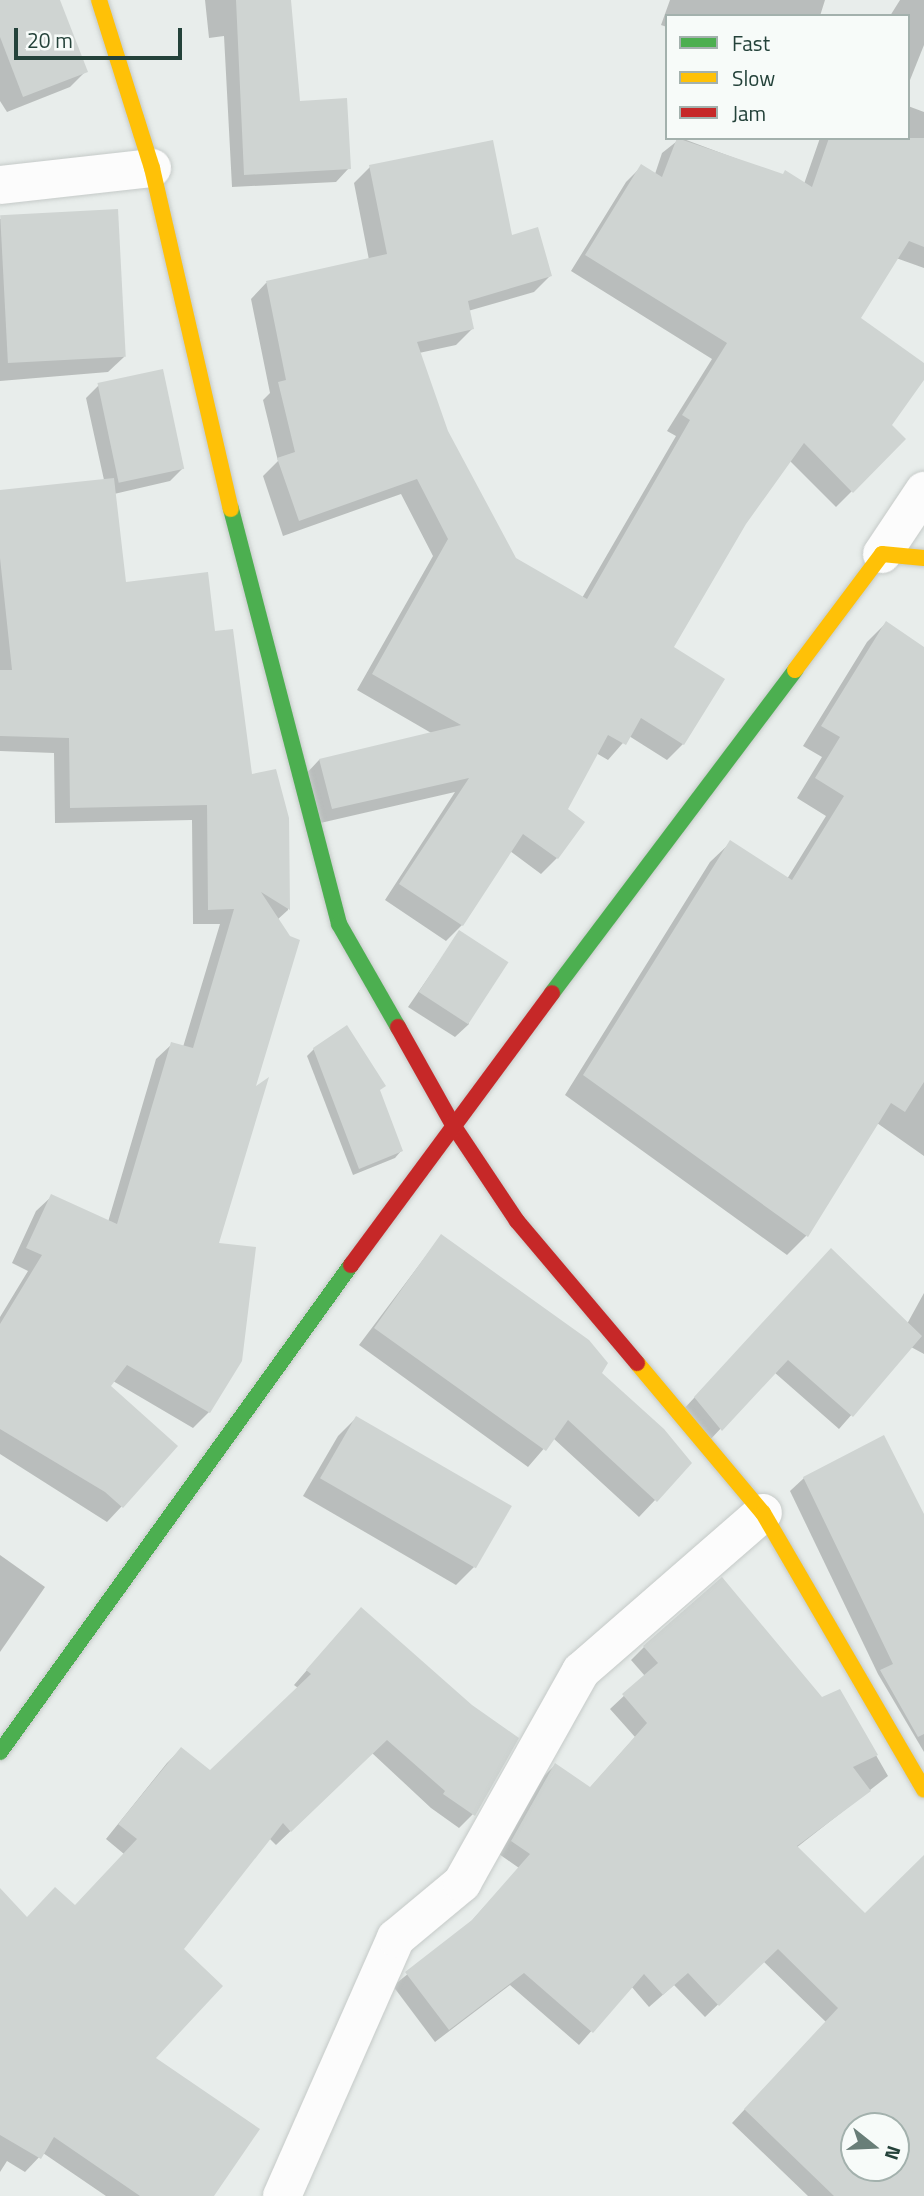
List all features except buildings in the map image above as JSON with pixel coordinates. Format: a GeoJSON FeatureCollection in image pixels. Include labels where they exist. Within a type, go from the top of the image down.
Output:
{"type":"FeatureCollection","features":[{"type":"Feature","properties":{"kind":"street"},"geometry":{"type":"LineString","coordinates":[[99,0],[152,168],[211,433],[338,924],[453,1125],[517,1220],[763,1513],[924,1790]]}},
{"type":"Feature","properties":{"kind":"street"},"geometry":{"type":"LineString","coordinates":[[0,185],[152,168]]}},
{"type":"Feature","properties":{"kind":"street"},"geometry":{"type":"LineString","coordinates":[[0,1752],[453,1125],[882,554],[924,491]]}},
{"type":"Feature","properties":{"kind":"street"},"geometry":{"type":"LineString","coordinates":[[882,554],[924,558]]}},
{"type":"Feature","properties":{"kind":"street"},"geometry":{"type":"LineString","coordinates":[[282,2196],[396,1938],[462,1883],[581,1671],[763,1513]]}},
{"type":"Feature","properties":{"kind":"traffic: fast"},"geometry":{"type":"LineString","coordinates":[[231,509],[339,924],[398,1027]]}},
{"type":"Feature","properties":{"kind":"traffic: fast"},"geometry":{"type":"LineString","coordinates":[[552,993],[795,670]]}},
{"type":"Feature","properties":{"kind":"traffic: fast"},"geometry":{"type":"LineString","coordinates":[[0,1752],[351,1265]]}},
{"type":"Feature","properties":{"kind":"traffic: slow"},"geometry":{"type":"LineString","coordinates":[[99,0],[152,168],[231,509]]}},
{"type":"Feature","properties":{"kind":"traffic: slow"},"geometry":{"type":"LineString","coordinates":[[795,670],[882,554],[924,558]]}},
{"type":"Feature","properties":{"kind":"traffic: slow"},"geometry":{"type":"LineString","coordinates":[[637,1363],[763,1513],[924,1790]]}},
{"type":"Feature","properties":{"kind":"traffic: jam"},"geometry":{"type":"LineString","coordinates":[[351,1265],[552,993]]}},
{"type":"Feature","properties":{"kind":"traffic: jam"},"geometry":{"type":"LineString","coordinates":[[398,1027],[453,1125],[517,1221],[637,1363]]}}]}
